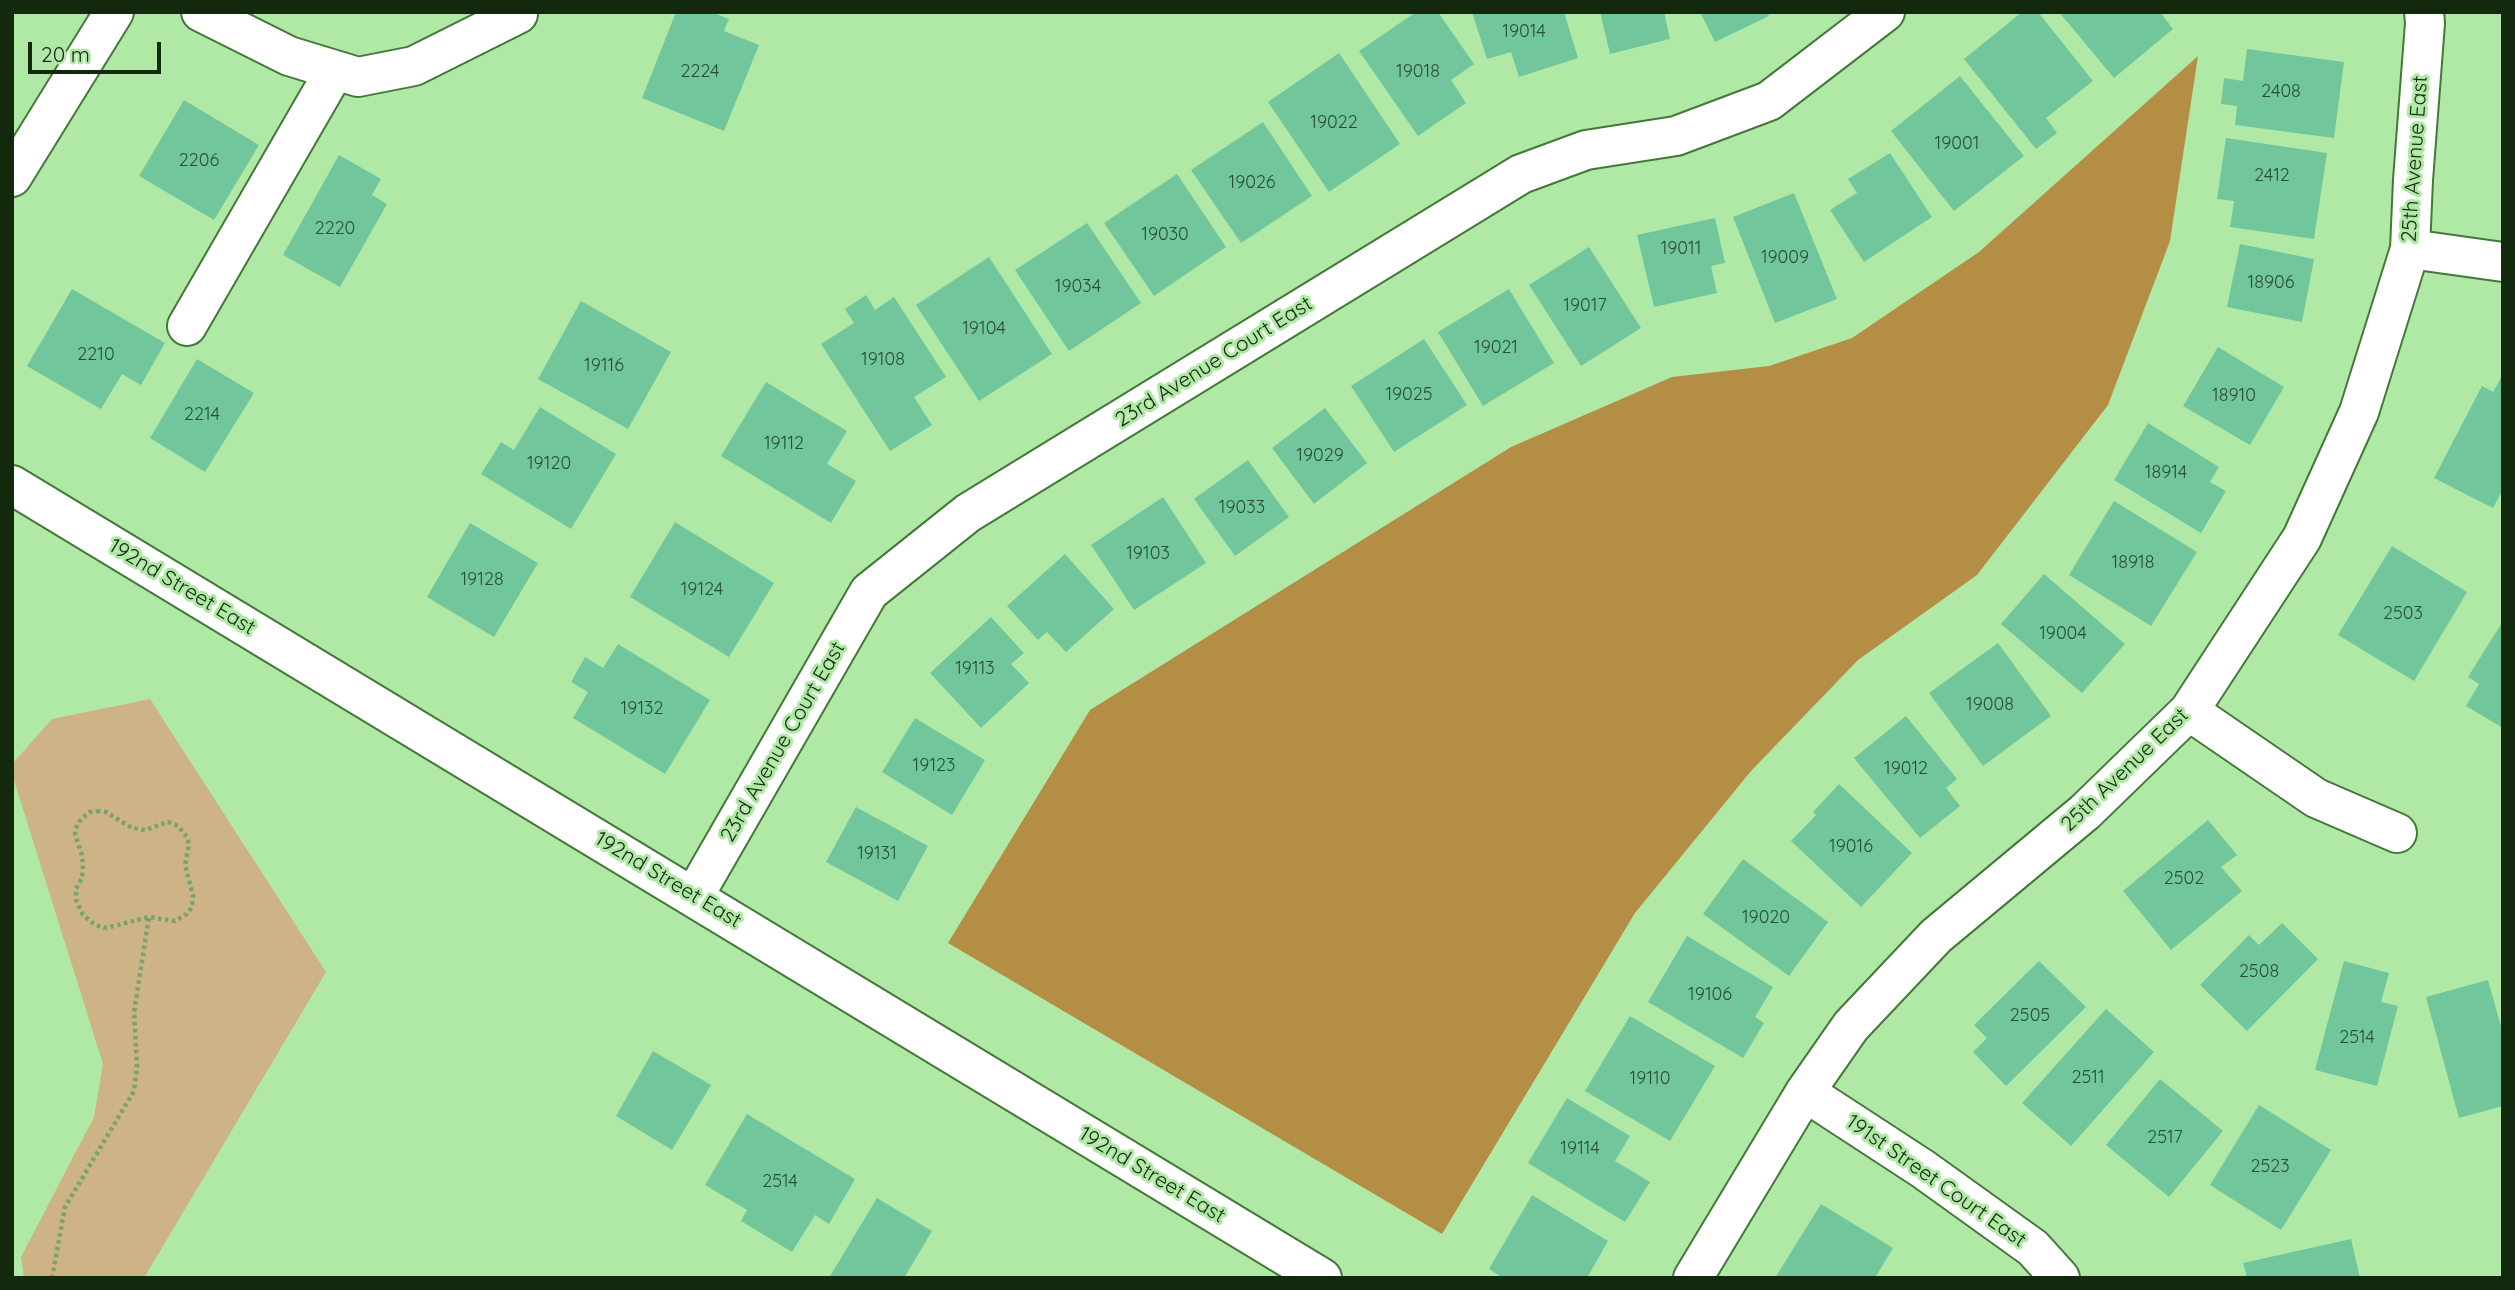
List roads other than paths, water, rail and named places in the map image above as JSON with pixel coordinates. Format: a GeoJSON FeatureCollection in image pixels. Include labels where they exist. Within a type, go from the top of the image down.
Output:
{"type":"FeatureCollection","features":[{"type":"Feature","properties":{"kind":"street"},"geometry":{"type":"LineString","coordinates":[[12,177],[114,12]]}},
{"type":"Feature","properties":{"kind":"street"},"geometry":{"type":"LineString","coordinates":[[201,12],[289,56],[358,77],[414,66],[518,14]]}},
{"type":"Feature","properties":{"kind":"street","name":"23rd Avenue Court East"},"geometry":{"type":"LineString","coordinates":[[694,896],[869,592],[968,513],[1521,174],[1586,150],[1676,136],[1769,101],[1885,12]]}},
{"type":"Feature","properties":{"kind":"street","name":"25th Avenue East"},"geometry":{"type":"LineString","coordinates":[[1693,1278],[1805,1092],[1851,1027],[1936,936],[2085,812],[2189,711],[2302,538],[2359,412],[2410,249],[2426,23],[2424,12]]}},
{"type":"Feature","properties":{"kind":"street"},"geometry":{"type":"LineString","coordinates":[[187,326],[335,69]]}},
{"type":"Feature","properties":{"kind":"street"},"geometry":{"type":"LineString","coordinates":[[2410,249],[2503,262]]}},
{"type":"Feature","properties":{"kind":"street","name":"192nd Street East"},"geometry":{"type":"LineString","coordinates":[[12,485],[1322,1278]]}},
{"type":"Feature","properties":{"kind":"street"},"geometry":{"type":"LineString","coordinates":[[2189,711],[2316,798],[2397,833]]}},
{"type":"Feature","properties":{"kind":"street","name":"191st Street Court East"},"geometry":{"type":"LineString","coordinates":[[1805,1092],[1956,1192],[2034,1248],[2060,1278]]}}]}
